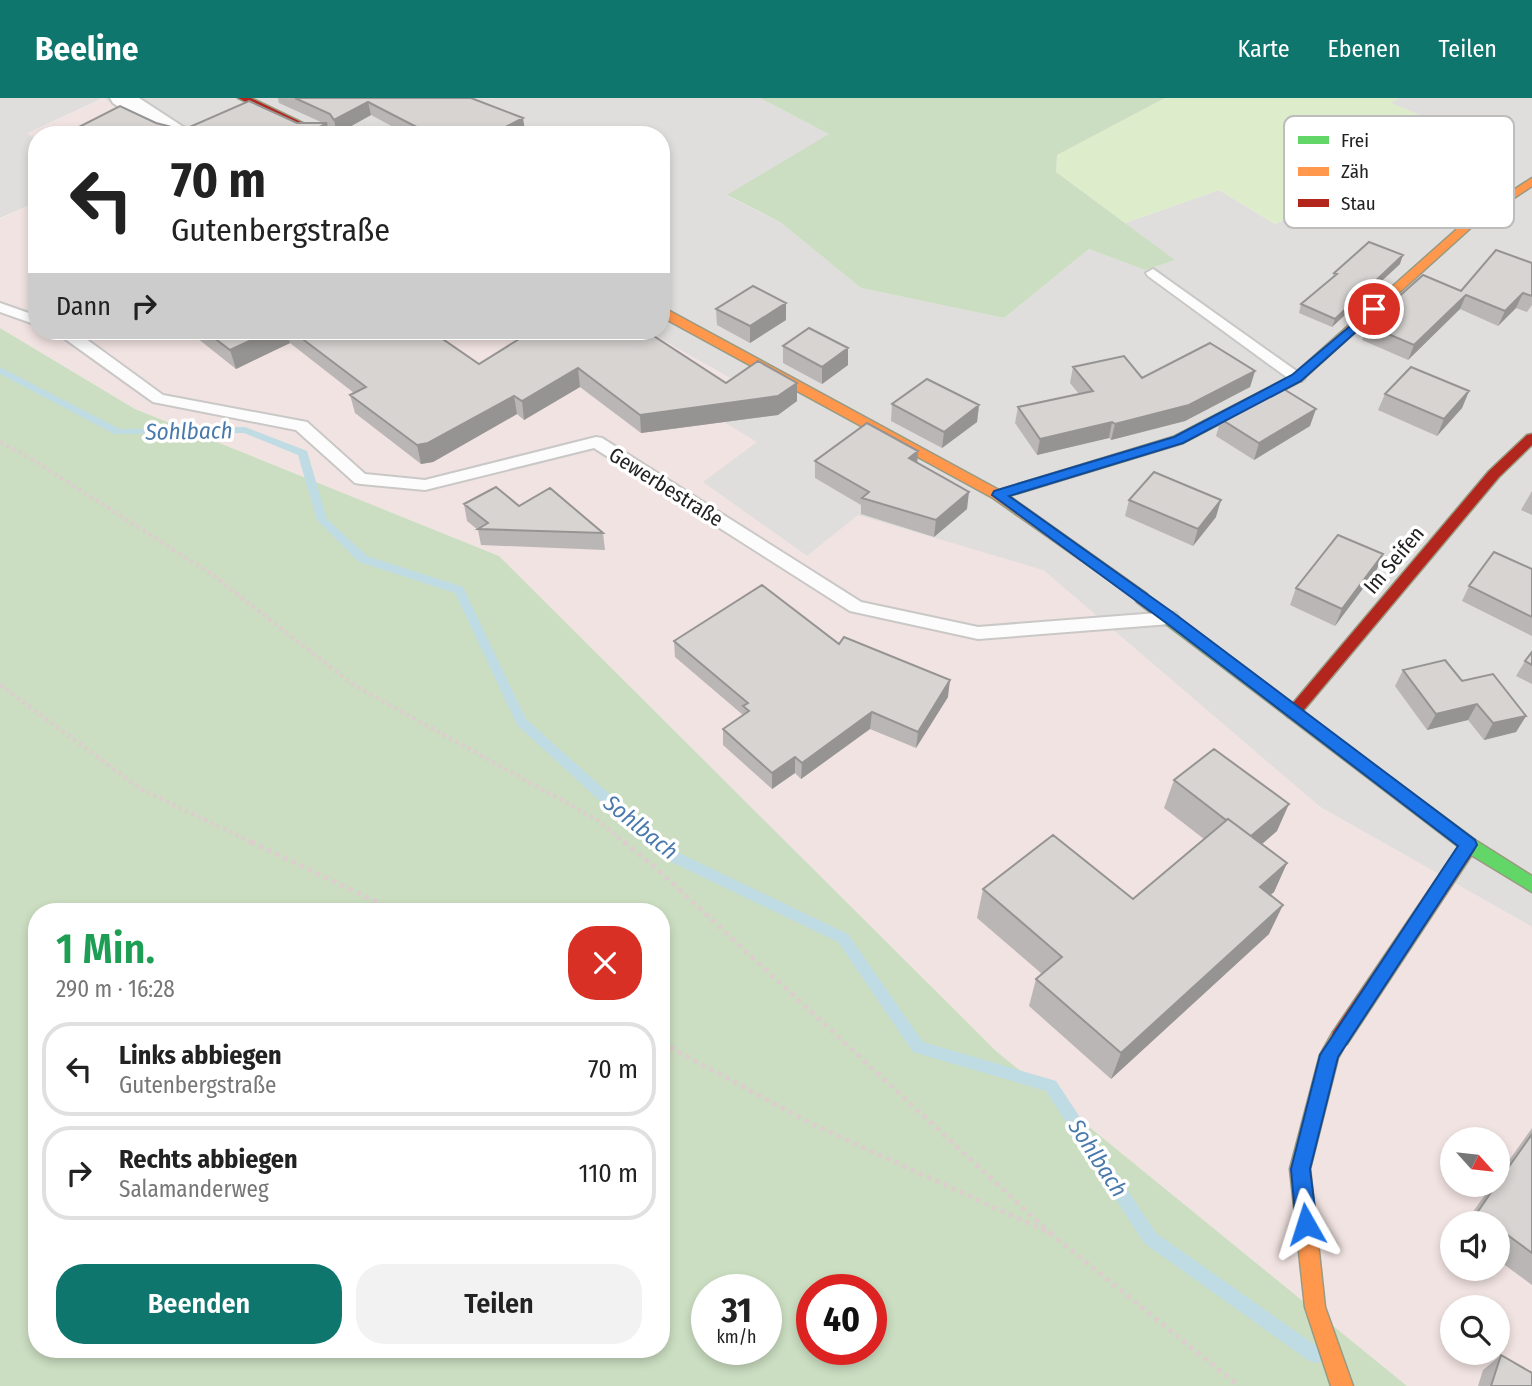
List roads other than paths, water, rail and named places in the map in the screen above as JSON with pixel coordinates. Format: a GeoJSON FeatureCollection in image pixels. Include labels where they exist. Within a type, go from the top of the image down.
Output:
{"type":"FeatureCollection","features":[{"type":"Feature","properties":{"kind":"street"},"geometry":{"type":"LineString","coordinates":[[122,98],[165,126]]}},
{"type":"Feature","properties":{"kind":"street"},"geometry":{"type":"LineString","coordinates":[[243,98],[304,126]]}},
{"type":"Feature","properties":{"kind":"street"},"geometry":{"type":"LineString","coordinates":[[1514,193],[1532,181]]}},
{"type":"Feature","properties":{"kind":"street"},"geometry":{"type":"LineString","coordinates":[[998,495],[1178,440],[1297,378],[1464,228]]}},
{"type":"Feature","properties":{"kind":"street"},"geometry":{"type":"LineString","coordinates":[[670,316],[998,495],[1170,618],[1469,845],[1532,885]]}},
{"type":"Feature","properties":{"kind":"street","name":"Im Seifen"},"geometry":{"type":"LineString","coordinates":[[1293,713],[1494,474],[1532,438]]}},
{"type":"Feature","properties":{"kind":"street"},"geometry":{"type":"LineString","coordinates":[[1342,1386],[1315,1307],[1300,1169],[1329,1055],[1469,845]]}},
{"type":"Feature","properties":{"kind":"lane"},"geometry":{"type":"LineString","coordinates":[[1153,273],[1297,378]]}},
{"type":"Feature","properties":{"kind":"lane"},"geometry":{"type":"LineString","coordinates":[[0,307],[28,318]]}},
{"type":"Feature","properties":{"kind":"lane","name":"Gewerbestraße"},"geometry":{"type":"LineString","coordinates":[[81,340],[158,399],[301,426],[361,479],[425,485],[539,459],[596,442],[856,607],[978,634],[1170,618]]}},
{"type":"Feature","properties":{"kind":"waterway","name":"Sohlbach"},"geometry":{"type":"LineString","coordinates":[[0,370],[118,432],[245,430],[303,453],[322,520],[363,559],[459,590],[521,722],[666,853],[843,938],[918,1047],[1051,1086],[1150,1238],[1315,1355]]}}]}
